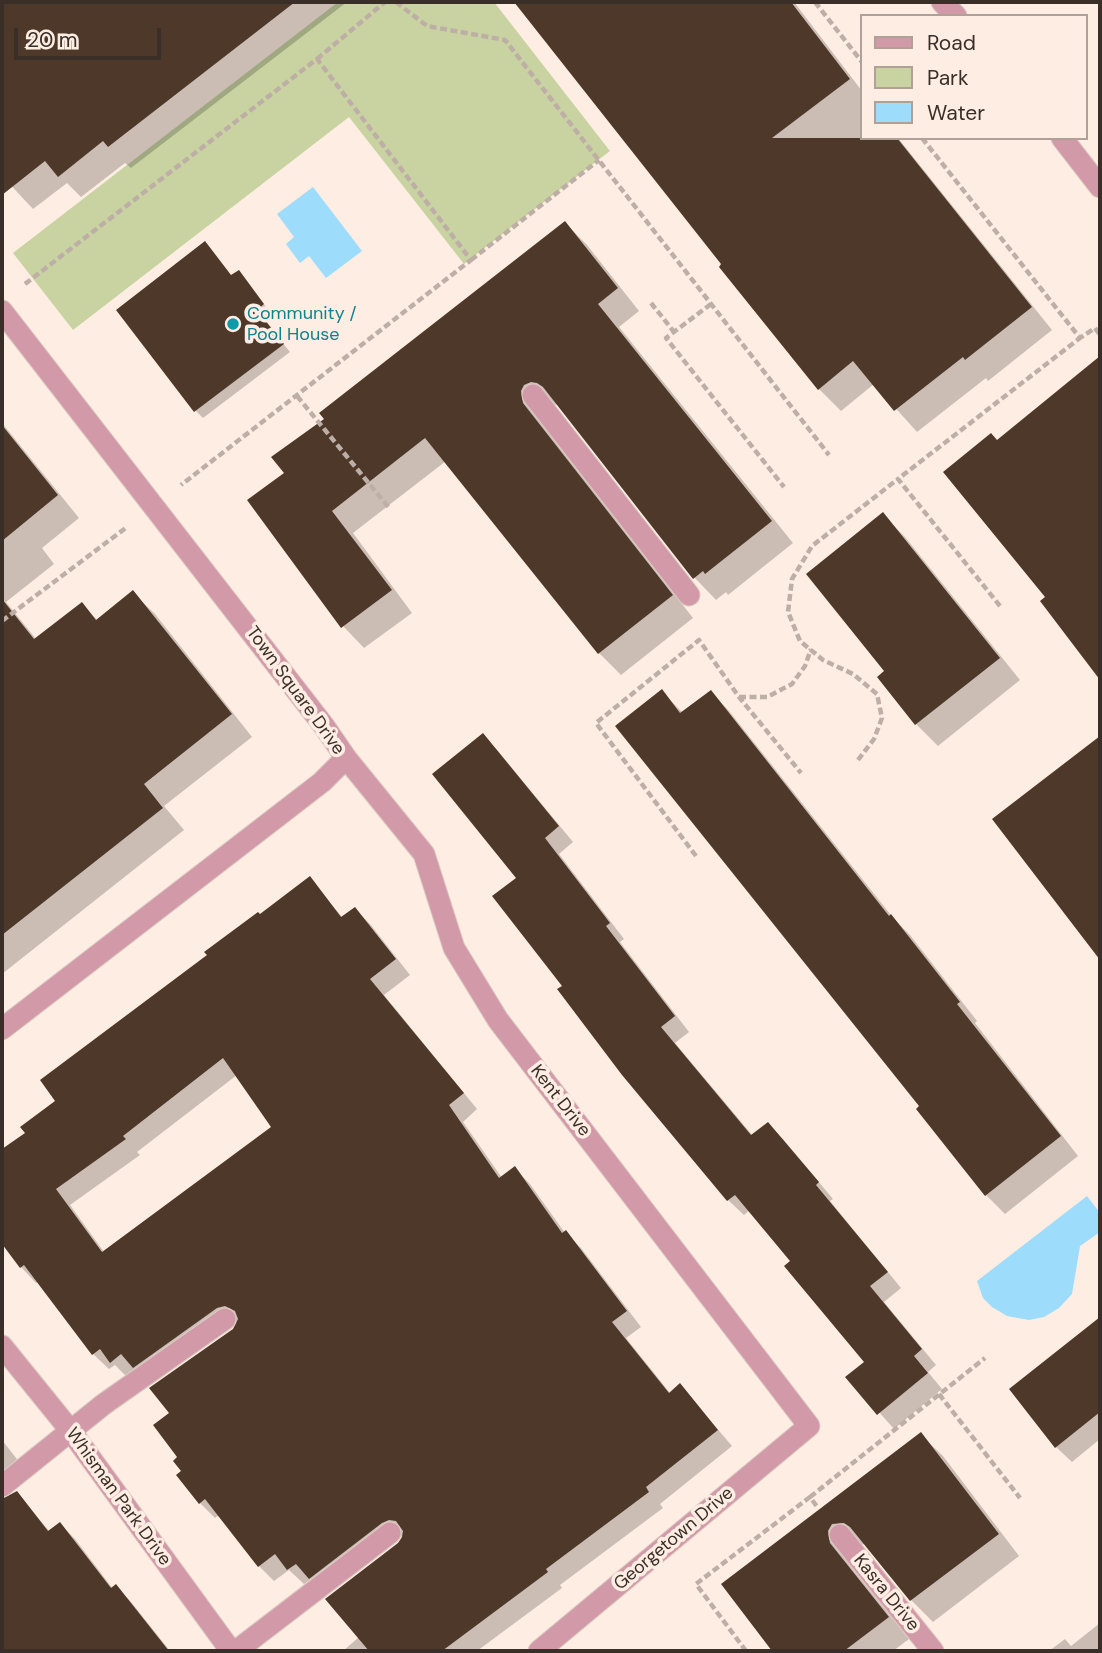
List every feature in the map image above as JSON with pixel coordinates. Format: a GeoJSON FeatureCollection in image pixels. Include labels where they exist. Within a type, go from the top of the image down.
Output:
{"type":"FeatureCollection","features":[{"type":"Feature","properties":{"kind":"street"},"geometry":{"type":"LineString","coordinates":[[1064,140],[1100,187]]}},
{"type":"Feature","properties":{"kind":"street","name":"Town Square Drive"},"geometry":{"type":"LineString","coordinates":[[2,311],[155,506],[346,758],[322,782],[2,1029]]}},
{"type":"Feature","properties":{"kind":"street"},"geometry":{"type":"LineString","coordinates":[[533,395],[690,595]]}},
{"type":"Feature","properties":{"kind":"street","name":"Kent Drive"},"geometry":{"type":"LineString","coordinates":[[346,758],[424,854],[454,948],[498,1020],[809,1426]]}},
{"type":"Feature","properties":{"kind":"street"},"geometry":{"type":"LineString","coordinates":[[2,1486],[70,1430],[225,1319]]}},
{"type":"Feature","properties":{"kind":"street","name":"Whisman Park Drive"},"geometry":{"type":"LineString","coordinates":[[2,1346],[70,1430],[233,1651]]}},
{"type":"Feature","properties":{"kind":"street","name":"Georgetown Drive"},"geometry":{"type":"LineString","coordinates":[[539,1651],[809,1426]]}},
{"type":"Feature","properties":{"kind":"street"},"geometry":{"type":"LineString","coordinates":[[233,1651],[390,1533]]}},
{"type":"Feature","properties":{"kind":"street","name":"Kasra Drive"},"geometry":{"type":"LineString","coordinates":[[840,1535],[933,1651]]}},
{"type":"Feature","properties":{"kind":"path"},"geometry":{"type":"LineString","coordinates":[[23,285],[317,59],[385,2]]}},
{"type":"Feature","properties":{"kind":"path"},"geometry":{"type":"LineString","coordinates":[[396,2],[427,26],[505,40],[829,455]]}},
{"type":"Feature","properties":{"kind":"path"},"geometry":{"type":"LineString","coordinates":[[815,2],[860,59]]}},
{"type":"Feature","properties":{"kind":"path"},"geometry":{"type":"LineString","coordinates":[[317,59],[471,260]]}},
{"type":"Feature","properties":{"kind":"path"},"geometry":{"type":"LineString","coordinates":[[924,140],[1080,338]]}},
{"type":"Feature","properties":{"kind":"path"},"geometry":{"type":"LineString","coordinates":[[2,621],[155,506],[599,159]]}},
{"type":"Feature","properties":{"kind":"path"},"geometry":{"type":"LineString","coordinates":[[651,303],[674,332]]}},
{"type":"Feature","properties":{"kind":"path"},"geometry":{"type":"LineString","coordinates":[[711,304],[666,338],[784,487]]}},
{"type":"Feature","properties":{"kind":"path"},"geometry":{"type":"LineString","coordinates":[[858,760],[874,739],[882,718],[877,694],[853,674],[823,660],[800,641],[788,612],[792,579],[812,547],[1080,338],[1095,328],[1100,335]]}},
{"type":"Feature","properties":{"kind":"path"},"geometry":{"type":"LineString","coordinates":[[297,396],[390,509]]}},
{"type":"Feature","properties":{"kind":"path"},"geometry":{"type":"LineString","coordinates":[[898,479],[999,606]]}},
{"type":"Feature","properties":{"kind":"path"},"geometry":{"type":"LineString","coordinates":[[696,856],[596,723],[699,640],[739,696],[801,773]]}},
{"type":"Feature","properties":{"kind":"path"},"geometry":{"type":"LineString","coordinates":[[739,696],[767,697],[792,684],[805,666],[810,649]]}},
{"type":"Feature","properties":{"kind":"path"},"geometry":{"type":"LineString","coordinates":[[746,1651],[696,1584],[985,1358]]}},
{"type":"Feature","properties":{"kind":"path"},"geometry":{"type":"LineString","coordinates":[[939,1394],[1020,1498]]}},
{"type":"Feature","properties":{"kind":"path"},"geometry":{"type":"LineString","coordinates":[[810,1497],[840,1535]]}},
{"type":"Feature","properties":{"kind":"green space"},"geometry":{"type":"Polygon","coordinates":[[[338,2],[494,2],[610,151],[464,264],[349,117],[73,330],[13,253],[338,2]]]}},
{"type":"Feature","properties":{"kind":"water"},"geometry":{"type":"Polygon","coordinates":[[[313,187],[362,251],[326,278],[309,256],[300,263],[286,244],[294,237],[277,214],[313,187]]]}},
{"type":"Feature","properties":{"kind":"water"},"geometry":{"type":"Polygon","coordinates":[[[1087,1196],[1100,1213],[1100,1232],[1080,1246],[1072,1294],[1059,1308],[1044,1317],[1029,1320],[1007,1316],[992,1307],[983,1298],[977,1281],[1087,1196]]]}},
{"type":"Feature","properties":{"kind":"building"},"geometry":{"type":"Polygon","coordinates":[[[2,2],[295,2],[108,147],[103,141],[58,177],[45,161],[2,195],[2,2]]]}},
{"type":"Feature","properties":{"kind":"building"},"geometry":{"type":"Polygon","coordinates":[[[514,2],[791,2],[850,79],[772,138],[899,140],[1032,307],[894,411],[853,361],[818,390],[719,267],[721,264],[514,2]]]}},
{"type":"Feature","properties":{"kind":"building"},"geometry":{"type":"Polygon","coordinates":[[[565,221],[618,288],[598,304],[772,521],[705,574],[703,571],[693,579],[543,387],[531,382],[524,385],[521,391],[523,403],[673,595],[598,654],[425,438],[332,511],[392,590],[341,628],[247,500],[284,473],[271,457],[324,419],[319,413],[565,221]]]}},
{"type":"Feature","properties":{"kind":"building","name":"Community / Pool House"},"geometry":{"type":"Polygon","coordinates":[[[205,241],[231,275],[239,270],[264,304],[257,310],[284,344],[194,412],[116,310],[205,241]]]}},
{"type":"Feature","properties":{"kind":"building"},"geometry":{"type":"Polygon","coordinates":[[[1100,356],[1100,680],[1040,601],[1045,597],[943,472],[991,433],[997,440],[1100,356]]]}},
{"type":"Feature","properties":{"kind":"building"},"geometry":{"type":"Polygon","coordinates":[[[2,425],[58,495],[2,541],[2,425]]]}},
{"type":"Feature","properties":{"kind":"building"},"geometry":{"type":"Polygon","coordinates":[[[883,512],[1000,658],[915,725],[877,677],[884,671],[806,574],[883,512]]]}},
{"type":"Feature","properties":{"kind":"building"},"geometry":{"type":"Polygon","coordinates":[[[133,590],[232,714],[144,784],[163,808],[2,935],[2,599],[34,639],[82,602],[96,620],[133,590]]]}},
{"type":"Feature","properties":{"kind":"building"},"geometry":{"type":"Polygon","coordinates":[[[662,689],[680,713],[711,690],[889,916],[891,914],[960,1002],[957,1004],[1061,1136],[985,1196],[916,1109],[919,1106],[615,726],[662,689]]]}},
{"type":"Feature","properties":{"kind":"building"},"geometry":{"type":"Polygon","coordinates":[[[483,733],[559,826],[545,838],[610,923],[606,926],[675,1016],[661,1027],[751,1135],[768,1122],[819,1182],[816,1185],[888,1272],[870,1286],[922,1349],[914,1356],[928,1373],[877,1415],[845,1377],[864,1362],[784,1266],[790,1261],[735,1195],[727,1201],[622,1075],[557,989],[562,986],[492,896],[516,878],[432,774],[483,733]]]}},
{"type":"Feature","properties":{"kind":"building"},"geometry":{"type":"Polygon","coordinates":[[[1100,736],[1100,960],[992,819],[1100,736]]]}},
{"type":"Feature","properties":{"kind":"building"},"geometry":{"type":"Polygon","coordinates":[[[310,876],[341,917],[355,907],[396,959],[370,979],[464,1093],[449,1105],[499,1178],[515,1166],[562,1233],[566,1230],[627,1311],[612,1322],[669,1393],[680,1383],[718,1430],[646,1487],[649,1492],[442,1651],[369,1651],[325,1599],[398,1543],[403,1531],[396,1521],[382,1523],[309,1579],[296,1564],[287,1570],[275,1554],[258,1567],[205,1499],[199,1504],[176,1475],[181,1471],[173,1461],[177,1457],[153,1425],[169,1413],[149,1388],[233,1329],[238,1319],[235,1311],[225,1306],[217,1308],[133,1368],[121,1354],[110,1363],[100,1349],[92,1355],[24,1265],[20,1268],[2,1244],[2,1149],[25,1133],[20,1127],[55,1101],[40,1080],[207,955],[204,952],[258,912],[260,914],[310,876]],[[223,1058],[123,1136],[126,1139],[56,1189],[102,1252],[271,1127],[223,1058]]]}},
{"type":"Feature","properties":{"kind":"building"},"geometry":{"type":"Polygon","coordinates":[[[1100,1317],[1100,1412],[1055,1448],[1009,1389],[1100,1317]]]}},
{"type":"Feature","properties":{"kind":"building"},"geometry":{"type":"Polygon","coordinates":[[[921,1432],[999,1534],[910,1601],[850,1527],[844,1523],[832,1524],[828,1531],[830,1543],[889,1617],[844,1651],[772,1651],[721,1584],[921,1432]]]}},
{"type":"Feature","properties":{"kind":"building"},"geometry":{"type":"Polygon","coordinates":[[[17,1491],[48,1531],[60,1522],[111,1588],[116,1584],[169,1651],[2,1651],[2,1499],[17,1491]]]}},
{"type":"Feature","properties":{"kind":"place","name":"Community / Pool House"},"geometry":{"type":"Point","coordinates":[233,324]}}]}
